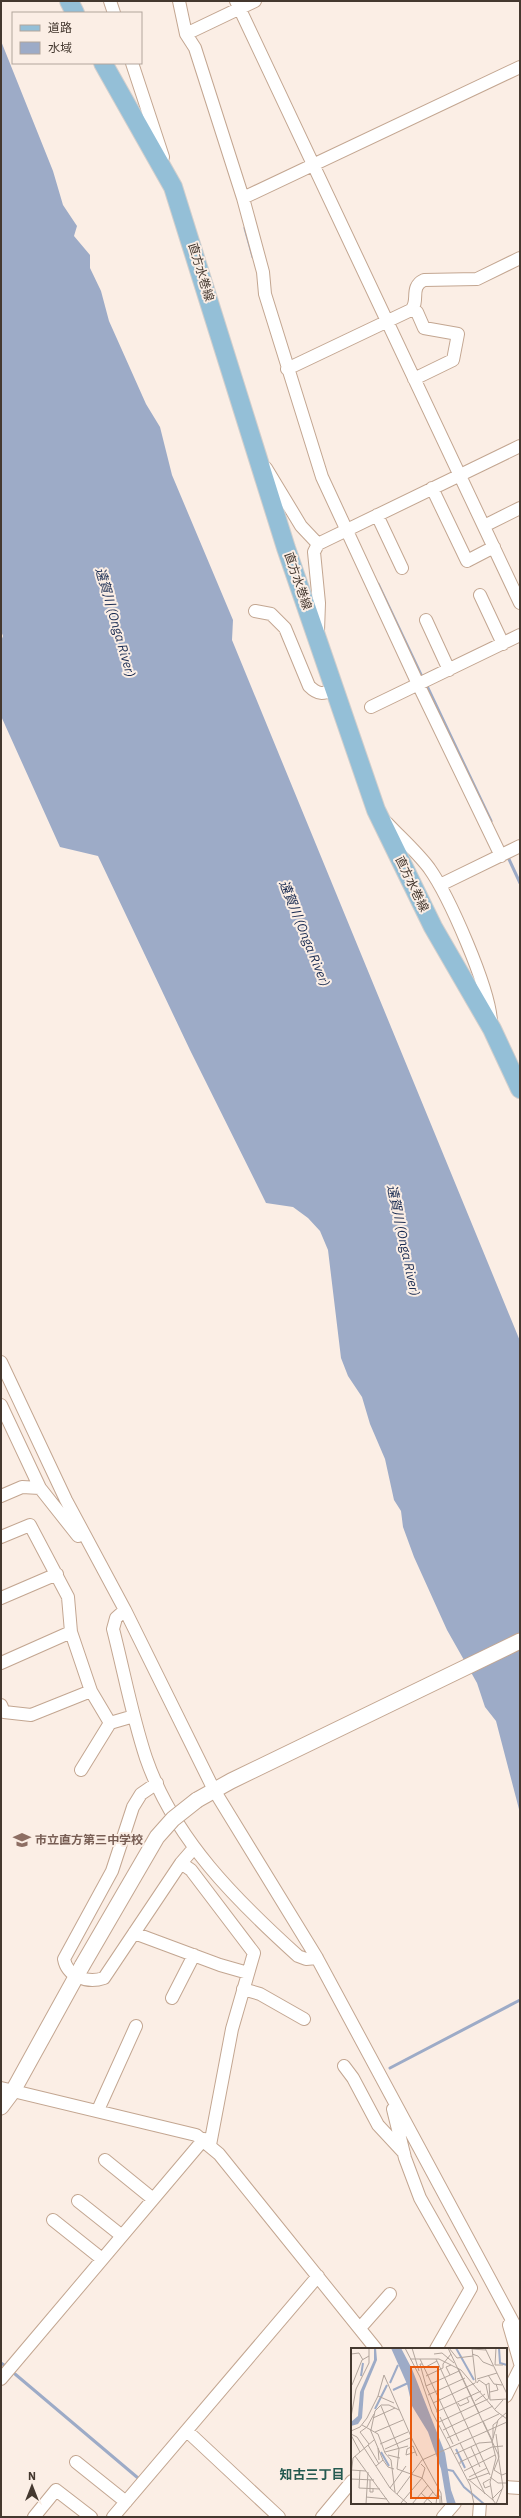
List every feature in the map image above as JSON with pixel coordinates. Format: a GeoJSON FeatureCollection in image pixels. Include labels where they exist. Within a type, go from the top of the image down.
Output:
{"type":"FeatureCollection","features":[{"type":"Feature","properties":{"kind":"main road"},"geometry":{"type":"LineString","coordinates":[[69,1],[74,12]]}},
{"type":"Feature","properties":{"kind":"main road","name":"直方水巻線"},"geometry":{"type":"LineString","coordinates":[[105,64],[173,187],[259,457],[286,548],[376,810],[433,927],[492,1029],[520,1089]]}},
{"type":"Feature","properties":{"kind":"street"},"geometry":{"type":"LineString","coordinates":[[110,1],[114,12]]}},
{"type":"Feature","properties":{"kind":"street"},"geometry":{"type":"LineString","coordinates":[[179,1],[186,34],[195,48],[243,198],[263,272],[265,294],[290,367],[322,477],[346,531],[423,682],[504,854]]}},
{"type":"Feature","properties":{"kind":"street"},"geometry":{"type":"LineString","coordinates":[[186,34],[237,7],[255,1]]}},
{"type":"Feature","properties":{"kind":"street"},"geometry":{"type":"LineString","coordinates":[[237,7],[386,324],[414,379],[458,476],[484,526],[492,548],[520,603]]}},
{"type":"Feature","properties":{"kind":"street"},"geometry":{"type":"LineString","coordinates":[[132,64],[173,187]]}},
{"type":"Feature","properties":{"kind":"street"},"geometry":{"type":"LineString","coordinates":[[243,198],[520,67]]}},
{"type":"Feature","properties":{"kind":"street"},"geometry":{"type":"LineString","coordinates":[[290,367],[386,324],[411,310],[414,307],[415,288],[418,283],[424,280],[477,279],[520,258]]}},
{"type":"Feature","properties":{"kind":"street"},"geometry":{"type":"LineString","coordinates":[[411,310],[417,312],[424,328],[458,334],[454,360],[414,379]]}},
{"type":"Feature","properties":{"kind":"street"},"geometry":{"type":"LineString","coordinates":[[318,638],[319,603],[314,552],[318,544],[520,446]]}},
{"type":"Feature","properties":{"kind":"street"},"geometry":{"type":"LineString","coordinates":[[259,457],[301,526],[318,544]]}},
{"type":"Feature","properties":{"kind":"street"},"geometry":{"type":"LineString","coordinates":[[432,488],[467,561],[492,548]]}},
{"type":"Feature","properties":{"kind":"street"},"geometry":{"type":"LineString","coordinates":[[484,526],[520,508]]}},
{"type":"Feature","properties":{"kind":"street"},"geometry":{"type":"LineString","coordinates":[[377,515],[402,568]]}},
{"type":"Feature","properties":{"kind":"street"},"geometry":{"type":"LineString","coordinates":[[480,595],[503,644]]}},
{"type":"Feature","properties":{"kind":"street"},"geometry":{"type":"LineString","coordinates":[[256,611],[271,614],[285,628],[309,686],[316,693],[322,694],[334,690]]}},
{"type":"Feature","properties":{"kind":"street"},"geometry":{"type":"LineString","coordinates":[[426,620],[449,670]]}},
{"type":"Feature","properties":{"kind":"street"},"geometry":{"type":"LineString","coordinates":[[371,707],[520,636]]}},
{"type":"Feature","properties":{"kind":"street"},"geometry":{"type":"LineString","coordinates":[[376,810],[428,867],[440,885],[459,925],[485,995],[490,1010],[492,1029]]}},
{"type":"Feature","properties":{"kind":"street"},"geometry":{"type":"LineString","coordinates":[[440,885],[520,846]]}},
{"type":"Feature","properties":{"kind":"street"},"geometry":{"type":"LineString","coordinates":[[1,1362],[29,1425],[96,1560],[125,1610],[214,1790],[317,1958],[520,2335]]}},
{"type":"Feature","properties":{"kind":"street"},"geometry":{"type":"LineString","coordinates":[[1,1405],[40,1488],[96,1560]]}},
{"type":"Feature","properties":{"kind":"street"},"geometry":{"type":"LineString","coordinates":[[1,1496],[22,1487],[40,1488]]}},
{"type":"Feature","properties":{"kind":"street"},"geometry":{"type":"LineString","coordinates":[[1,1537],[30,1525],[68,1597],[71,1632],[91,1691],[110,1723]]}},
{"type":"Feature","properties":{"kind":"street"},"geometry":{"type":"LineString","coordinates":[[1,1598],[57,1574]]}},
{"type":"Feature","properties":{"kind":"street"},"geometry":{"type":"LineString","coordinates":[[125,1610],[116,1618],[113,1629],[146,1759],[156,1783],[194,1848],[248,1911],[293,1951],[306,1959],[317,1958]]}},
{"type":"Feature","properties":{"kind":"street"},"geometry":{"type":"LineString","coordinates":[[1,1663],[71,1632]]}},
{"type":"Feature","properties":{"kind":"street"},"geometry":{"type":"LineString","coordinates":[[1,2107],[7,2090],[80,1971],[157,1836],[173,1819],[197,1800],[231,1781],[520,1641]]}},
{"type":"Feature","properties":{"kind":"street"},"geometry":{"type":"LineString","coordinates":[[1,1705],[4,1712],[31,1715],[91,1691]]}},
{"type":"Feature","properties":{"kind":"street"},"geometry":{"type":"LineString","coordinates":[[81,1770],[110,1723],[134,1716]]}},
{"type":"Feature","properties":{"kind":"street"},"geometry":{"type":"LineString","coordinates":[[80,1971],[70,1973],[65,1966],[64,1958],[112,1871],[133,1808],[141,1794],[156,1783]]}},
{"type":"Feature","properties":{"kind":"street"},"geometry":{"type":"LineString","coordinates":[[80,1971],[90,1980],[104,1978],[181,1863],[194,1848]]}},
{"type":"Feature","properties":{"kind":"street"},"geometry":{"type":"LineString","coordinates":[[1,2379],[153,2199],[207,2142],[232,2029],[254,1953],[191,1870],[181,1863]]}},
{"type":"Feature","properties":{"kind":"street"},"geometry":{"type":"LineString","coordinates":[[134,1933],[248,1973]]}},
{"type":"Feature","properties":{"kind":"street"},"geometry":{"type":"LineString","coordinates":[[172,1998],[194,1955]]}},
{"type":"Feature","properties":{"kind":"street"},"geometry":{"type":"LineString","coordinates":[[243,1989],[260,1994],[304,2019]]}},
{"type":"Feature","properties":{"kind":"street"},"geometry":{"type":"LineString","coordinates":[[98,2110],[136,2026]]}},
{"type":"Feature","properties":{"kind":"street"},"geometry":{"type":"LineString","coordinates":[[344,2066],[353,2078],[378,2125],[404,2153]]}},
{"type":"Feature","properties":{"kind":"street"},"geometry":{"type":"LineString","coordinates":[[7,2090],[196,2134],[207,2142],[318,2276],[375,2348]]}},
{"type":"Feature","properties":{"kind":"street"},"geometry":{"type":"LineString","coordinates":[[391,2095],[404,2153],[420,2198],[470,2288],[437,2348]]}},
{"type":"Feature","properties":{"kind":"street"},"geometry":{"type":"LineString","coordinates":[[104,2160],[153,2199]]}},
{"type":"Feature","properties":{"kind":"street"},"geometry":{"type":"LineString","coordinates":[[78,2201],[122,2236]]}},
{"type":"Feature","properties":{"kind":"street"},"geometry":{"type":"LineString","coordinates":[[53,2220],[102,2259]]}},
{"type":"Feature","properties":{"kind":"street"},"geometry":{"type":"LineString","coordinates":[[113,2517],[318,2276]]}},
{"type":"Feature","properties":{"kind":"street"},"geometry":{"type":"LineString","coordinates":[[360,2328],[390,2294]]}},
{"type":"Feature","properties":{"kind":"street"},"geometry":{"type":"LineString","coordinates":[[506,2310],[509,2328],[520,2363]]}},
{"type":"Feature","properties":{"kind":"street"},"geometry":{"type":"LineString","coordinates":[[507,2394],[520,2368]]}},
{"type":"Feature","properties":{"kind":"street"},"geometry":{"type":"LineString","coordinates":[[187,2431],[279,2517]]}},
{"type":"Feature","properties":{"kind":"street"},"geometry":{"type":"LineString","coordinates":[[76,2462],[126,2502]]}},
{"type":"Feature","properties":{"kind":"street"},"geometry":{"type":"LineString","coordinates":[[322,2517],[351,2482]]}},
{"type":"Feature","properties":{"kind":"street"},"geometry":{"type":"LineString","coordinates":[[507,2487],[520,2488]]}},
{"type":"Feature","properties":{"kind":"street"},"geometry":{"type":"LineString","coordinates":[[34,2517],[56,2490],[91,2517]]}},
{"type":"Feature","properties":{"kind":"street"},"geometry":{"type":"LineString","coordinates":[[443,2517],[454,2504]]}},
{"type":"Feature","properties":{"kind":"street"},"geometry":{"type":"LineString","coordinates":[[479,2517],[480,2504]]}},
{"type":"Feature","properties":{"kind":"water","name":"遠賀川 (Onga River)"},"geometry":{"type":"Polygon","coordinates":[[[1,41],[53,171],[63,205],[77,226],[74,236],[90,255],[90,268],[101,291],[109,321],[146,404],[160,427],[172,475],[233,620],[232,640],[520,1341],[520,1813],[496,1721],[485,1707],[477,1683],[447,1630],[414,1557],[403,1527],[401,1511],[394,1500],[385,1459],[370,1424],[362,1397],[348,1376],[341,1358],[328,1250],[320,1231],[308,1218],[293,1207],[266,1203],[190,1050],[98,856],[60,847],[1,716],[1,641],[3,636],[1,631],[1,41]]]}},
{"type":"Feature","properties":{"kind":"waterway"},"geometry":{"type":"LineString","coordinates":[[245,228],[253,257]]}},
{"type":"Feature","properties":{"kind":"waterway"},"geometry":{"type":"LineString","coordinates":[[378,584],[423,679]]}},
{"type":"Feature","properties":{"kind":"waterway"},"geometry":{"type":"LineString","coordinates":[[426,684],[491,821]]}},
{"type":"Feature","properties":{"kind":"waterway"},"geometry":{"type":"LineString","coordinates":[[507,855],[520,883]]}},
{"type":"Feature","properties":{"kind":"waterway"},"geometry":{"type":"LineString","coordinates":[[390,2068],[520,2000]]}},
{"type":"Feature","properties":{"kind":"waterway"},"geometry":{"type":"LineString","coordinates":[[15,2374],[138,2478]]}},
{"type":"Feature","properties":{"kind":"place","name":"市立直方第三中学校"},"geometry":{"type":"Point","coordinates":[22,1840]}},
{"type":"Feature","properties":{"kind":"district","name":"知古三丁目"},"geometry":{"type":"Point","coordinates":[312,2474]}}]}
